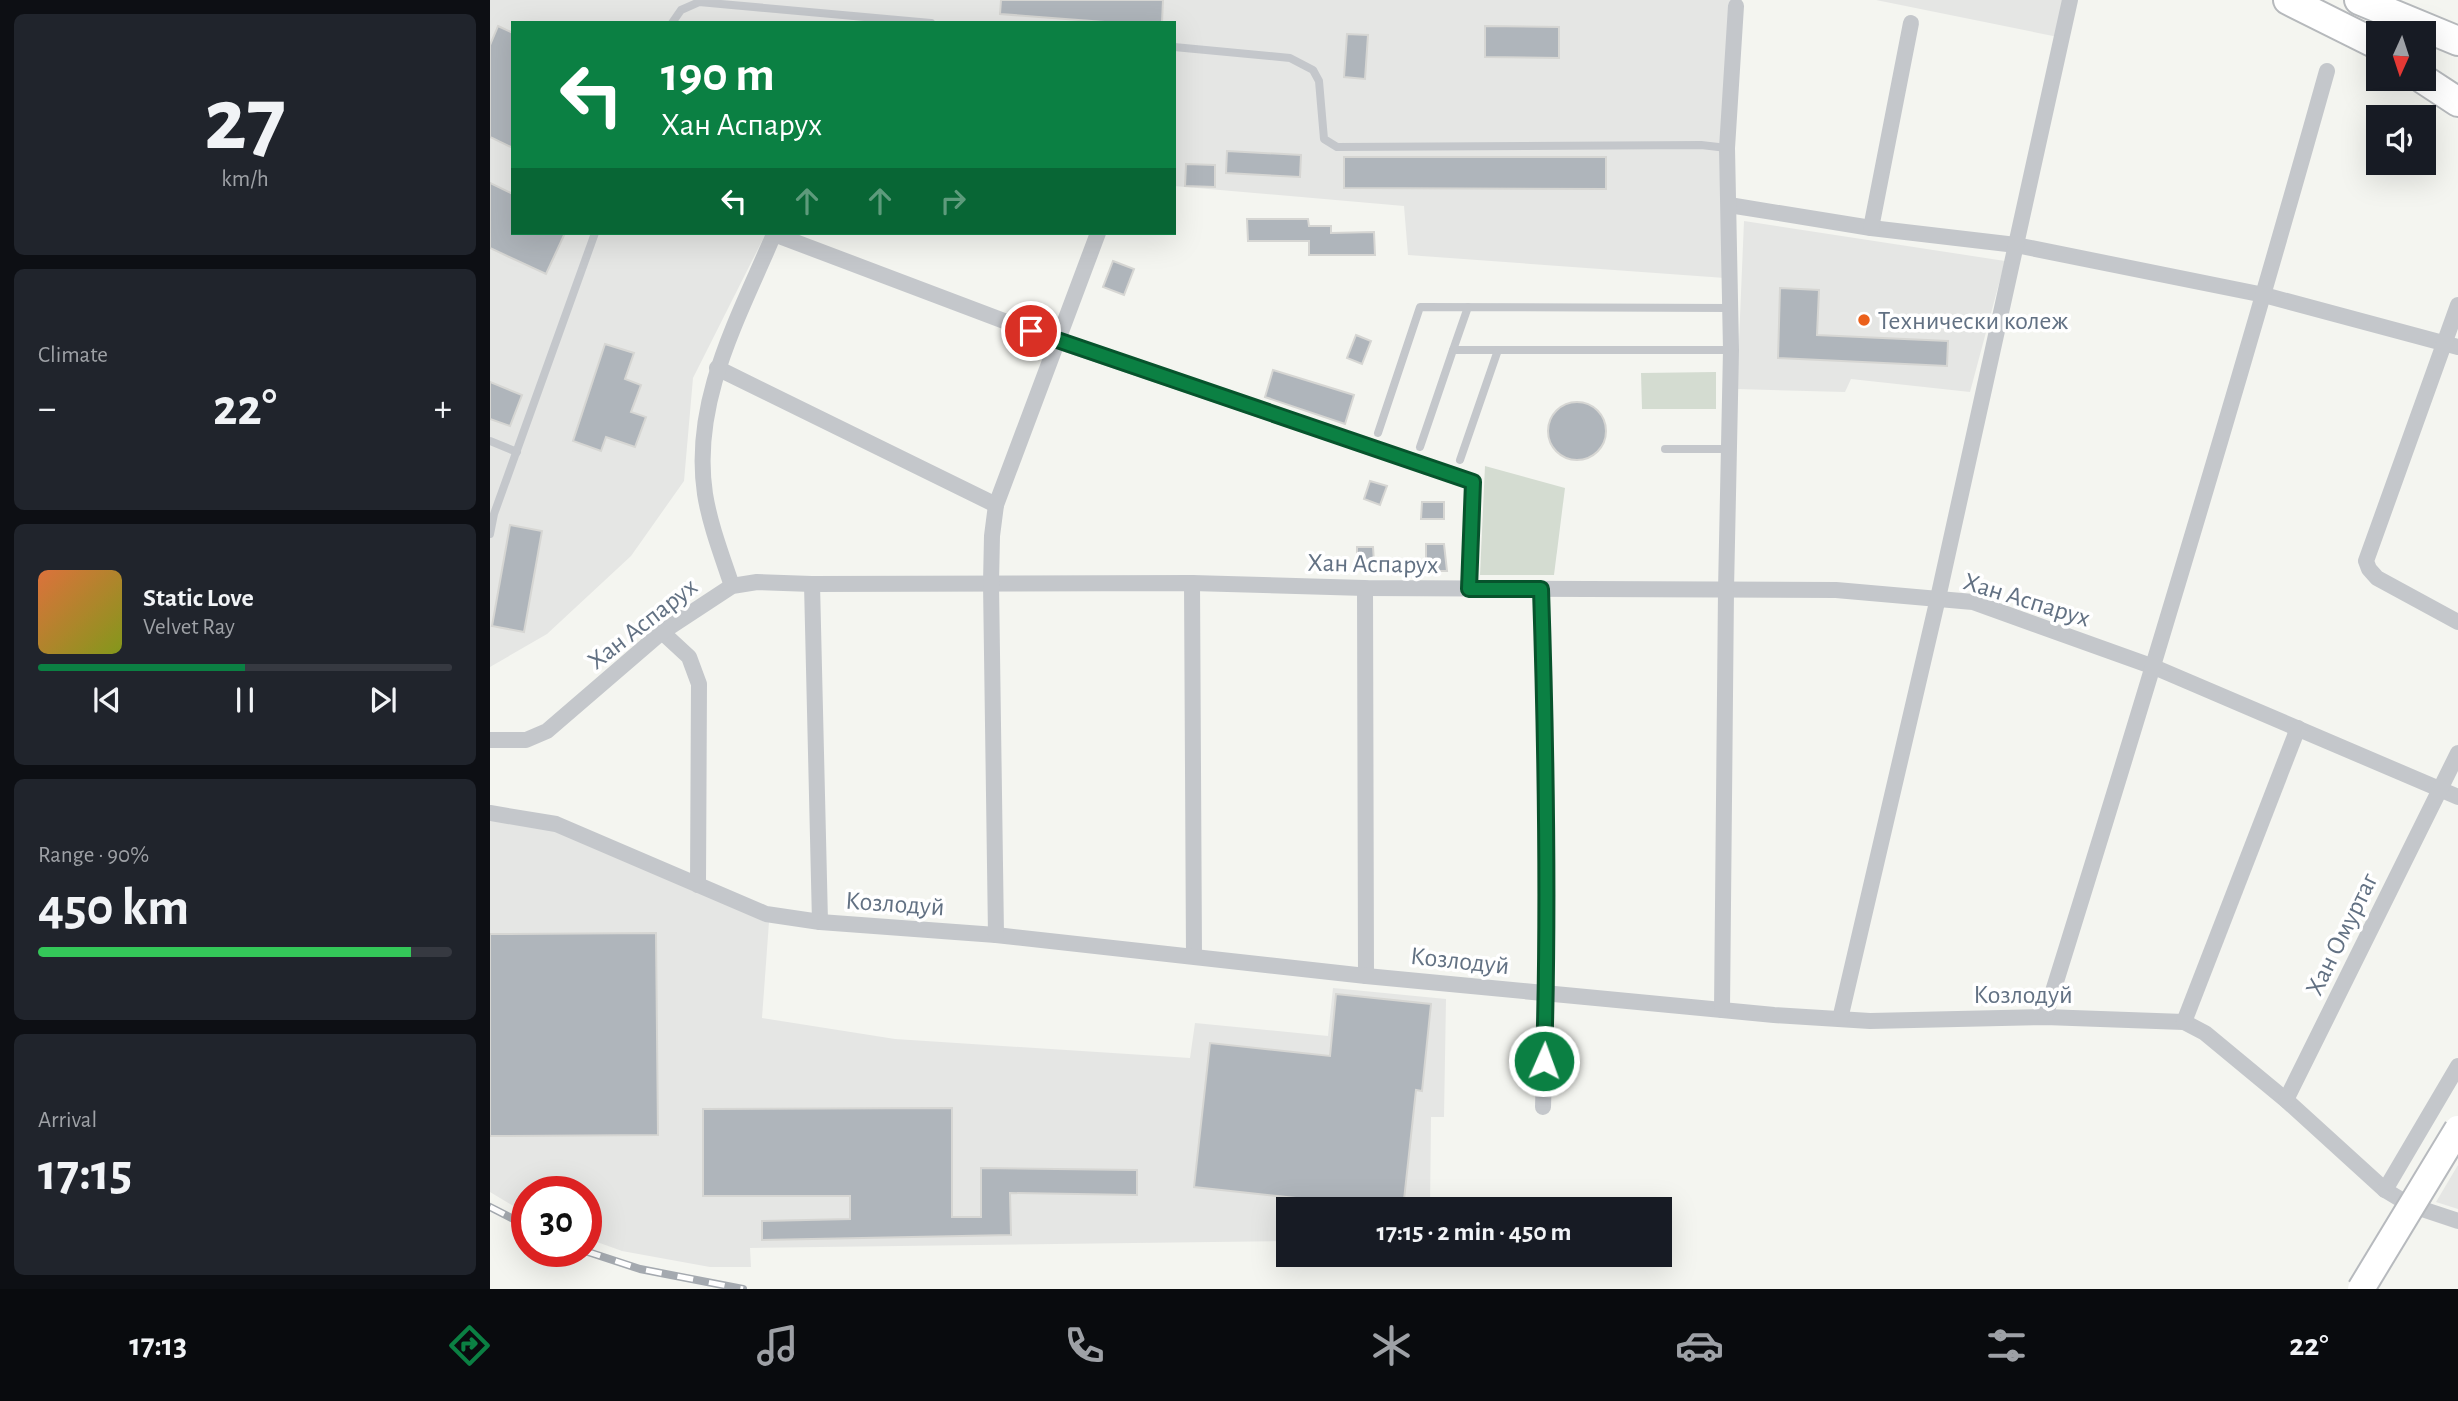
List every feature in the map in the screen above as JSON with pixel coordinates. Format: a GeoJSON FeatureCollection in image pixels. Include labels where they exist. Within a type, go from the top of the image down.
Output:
{"type":"FeatureCollection","features":[{"type":"Feature","properties":{"kind":"highway"},"geometry":{"type":"LineString","coordinates":[[2288,0],[2366,40]]}},
{"type":"Feature","properties":{"kind":"highway"},"geometry":{"type":"LineString","coordinates":[[2341,0],[2381,21]]}},
{"type":"Feature","properties":{"kind":"highway"},"geometry":{"type":"LineString","coordinates":[[2359,0],[2458,41]]}},
{"type":"Feature","properties":{"kind":"highway"},"geometry":{"type":"LineString","coordinates":[[2436,50],[2458,62]]}},
{"type":"Feature","properties":{"kind":"highway"},"geometry":{"type":"LineString","coordinates":[[2436,76],[2458,88]]}},
{"type":"Feature","properties":{"kind":"highway"},"geometry":{"type":"LineString","coordinates":[[2436,88],[2458,102]]}},
{"type":"Feature","properties":{"kind":"main road"},"geometry":{"type":"LineString","coordinates":[[2361,1289],[2458,1129]]}},
{"type":"Feature","properties":{"kind":"street"},"geometry":{"type":"LineString","coordinates":[[1840,1019],[1938,598],[2070,0]]}},
{"type":"Feature","properties":{"kind":"street"},"geometry":{"type":"LineString","coordinates":[[1721,1010],[1731,350],[1727,148],[1736,6]]}},
{"type":"Feature","properties":{"kind":"street"},"geometry":{"type":"LineString","coordinates":[[1871,228],[1911,23]]}},
{"type":"Feature","properties":{"kind":"street"},"geometry":{"type":"LineString","coordinates":[[2045,1017],[2154,667],[2327,71]]}},
{"type":"Feature","properties":{"kind":"street"},"geometry":{"type":"LineString","coordinates":[[1729,205],[1871,228],[2016,245],[2264,295],[2452,345]]}},
{"type":"Feature","properties":{"kind":"street"},"geometry":{"type":"LineString","coordinates":[[732,586],[713,528],[705,494],[702,459],[709,400],[717,368],[774,235]]}},
{"type":"Feature","properties":{"kind":"street"},"geometry":{"type":"LineString","coordinates":[[777,235],[1057,341],[1473,482],[1469,589]]}},
{"type":"Feature","properties":{"kind":"street"},"geometry":{"type":"LineString","coordinates":[[996,935],[991,583],[996,506],[1097,235]]}},
{"type":"Feature","properties":{"kind":"street"},"geometry":{"type":"LineString","coordinates":[[2458,305],[2452,345],[2366,561],[2377,578],[2458,622]]}},
{"type":"Feature","properties":{"kind":"street"},"geometry":{"type":"LineString","coordinates":[[717,368],[996,506]]}},
{"type":"Feature","properties":{"kind":"street","name":"Хан Аспарух"},"geometry":{"type":"LineString","coordinates":[[490,740],[526,740],[547,731],[662,632],[732,586],[757,582],[1192,583],[1365,588],[1836,590],[1973,602],[2154,667],[2458,797]]}},
{"type":"Feature","properties":{"kind":"street"},"geometry":{"type":"LineString","coordinates":[[1192,583],[1194,956]]}},
{"type":"Feature","properties":{"kind":"street"},"geometry":{"type":"LineString","coordinates":[[812,584],[820,922]]}},
{"type":"Feature","properties":{"kind":"street"},"geometry":{"type":"LineString","coordinates":[[1365,588],[1366,976]]}},
{"type":"Feature","properties":{"kind":"street"},"geometry":{"type":"LineString","coordinates":[[1541,589],[1546,771],[1547,994],[1543,1107]]}},
{"type":"Feature","properties":{"kind":"street"},"geometry":{"type":"LineString","coordinates":[[662,632],[689,657],[699,684],[698,885]]}},
{"type":"Feature","properties":{"kind":"street"},"geometry":{"type":"LineString","coordinates":[[2184,1022],[2298,729]]}},
{"type":"Feature","properties":{"kind":"street","name":"Хан Омуртаг"},"geometry":{"type":"LineString","coordinates":[[2286,1100],[2458,753]]}},
{"type":"Feature","properties":{"kind":"street","name":"Козлодуй"},"geometry":{"type":"LineString","coordinates":[[490,813],[556,824],[766,914],[820,922],[996,935],[1366,976],[1840,1019],[1870,1021],[2045,1017],[2184,1022],[2205,1033],[2286,1100],[2385,1190],[2410,1205],[2458,1221]]}},
{"type":"Feature","properties":{"kind":"street"},"geometry":{"type":"LineString","coordinates":[[2385,1190],[2458,1066]]}},
{"type":"Feature","properties":{"kind":"lane"},"geometry":{"type":"LineString","coordinates":[[673,21],[681,10],[699,2],[909,21]]}},
{"type":"Feature","properties":{"kind":"lane"},"geometry":{"type":"LineString","coordinates":[[1176,47],[1290,58],[1313,70],[1320,81],[1324,139],[1337,147],[1701,145],[1727,148]]}},
{"type":"Feature","properties":{"kind":"lane"},"geometry":{"type":"LineString","coordinates":[[490,534],[494,514],[594,235]]}},
{"type":"Feature","properties":{"kind":"lane"},"geometry":{"type":"LineString","coordinates":[[1378,433],[1420,307],[1730,308]]}},
{"type":"Feature","properties":{"kind":"lane"},"geometry":{"type":"LineString","coordinates":[[1420,447],[1468,307]]}},
{"type":"Feature","properties":{"kind":"lane"},"geometry":{"type":"LineString","coordinates":[[1453,350],[1731,350]]}},
{"type":"Feature","properties":{"kind":"lane"},"geometry":{"type":"LineString","coordinates":[[1460,460],[1498,350]]}},
{"type":"Feature","properties":{"kind":"lane"},"geometry":{"type":"LineString","coordinates":[[490,441],[517,452]]}},
{"type":"Feature","properties":{"kind":"lane"},"geometry":{"type":"LineString","coordinates":[[1665,449],[1729,449]]}},
{"type":"Feature","properties":{"kind":"shaded area"},"geometry":{"type":"Polygon","coordinates":[[[490,0],[1737,0],[1725,278],[1408,255],[1404,206],[1176,186],[1176,21],[511,21],[511,235],[765,235],[693,378],[684,481],[631,556],[547,634],[490,667],[490,0]]]}},
{"type":"Feature","properties":{"kind":"shaded area"},"geometry":{"type":"Polygon","coordinates":[[[1876,0],[2064,0],[2058,37],[1876,0]]]}},
{"type":"Feature","properties":{"kind":"shaded area","name":"Технически колеж"},"geometry":{"type":"Polygon","coordinates":[[[1744,221],[2005,261],[1970,392],[1851,379],[1845,392],[1737,389],[1744,221]]]}},
{"type":"Feature","properties":{"kind":"shaded area"},"geometry":{"type":"Polygon","coordinates":[[[1716,372],[1716,409],[1642,409],[1641,373],[1716,372]]]}},
{"type":"Feature","properties":{"kind":"shaded area"},"geometry":{"type":"Polygon","coordinates":[[[1485,466],[1565,488],[1554,575],[1480,575],[1485,466]]]}},
{"type":"Feature","properties":{"kind":"shaded area"},"geometry":{"type":"Polygon","coordinates":[[[490,820],[556,828],[769,922],[762,1018],[895,1039],[1190,1058],[1195,1023],[1328,1036],[1333,988],[1446,999],[1444,1117],[1431,1117],[1430,1197],[1276,1197],[1276,1241],[750,1248],[751,1267],[710,1267],[622,1251],[602,1244],[602,1176],[511,1176],[511,1204],[490,1192],[490,820]]]}},
{"type":"Feature","properties":{"kind":"shaded area"},"geometry":{"type":"Polygon","coordinates":[[[2458,1165],[2458,1209],[2436,1202],[2458,1165]]]}},
{"type":"Feature","properties":{"kind":"building"},"geometry":{"type":"Polygon","coordinates":[[[1001,0],[1163,0],[1162,21],[1092,21],[1000,14],[1001,0]]]}},
{"type":"Feature","properties":{"kind":"building"},"geometry":{"type":"Polygon","coordinates":[[[498,26],[511,32],[511,147],[490,137],[490,45],[498,26]]]}},
{"type":"Feature","properties":{"kind":"building"},"geometry":{"type":"Polygon","coordinates":[[[1485,26],[1559,27],[1559,58],[1485,57],[1485,26]]]}},
{"type":"Feature","properties":{"kind":"building"},"geometry":{"type":"Polygon","coordinates":[[[1347,34],[1368,35],[1365,79],[1344,77],[1347,34]]]}},
{"type":"Feature","properties":{"kind":"building"},"geometry":{"type":"Polygon","coordinates":[[[1227,151],[1301,155],[1300,177],[1226,173],[1227,151]]]}},
{"type":"Feature","properties":{"kind":"building"},"geometry":{"type":"Polygon","coordinates":[[[1344,157],[1606,157],[1606,189],[1344,188],[1344,157]]]}},
{"type":"Feature","properties":{"kind":"building"},"geometry":{"type":"Polygon","coordinates":[[[1186,164],[1215,165],[1215,187],[1185,186],[1186,164]]]}},
{"type":"Feature","properties":{"kind":"building"},"geometry":{"type":"Polygon","coordinates":[[[490,183],[511,193],[511,235],[564,235],[546,274],[490,248],[490,183]]]}},
{"type":"Feature","properties":{"kind":"building"},"geometry":{"type":"Polygon","coordinates":[[[1247,219],[1308,219],[1309,226],[1331,226],[1331,233],[1374,232],[1375,255],[1309,255],[1309,241],[1248,241],[1247,219]]]}},
{"type":"Feature","properties":{"kind":"building"},"geometry":{"type":"Polygon","coordinates":[[[1113,261],[1134,269],[1124,295],[1103,287],[1113,261]]]}},
{"type":"Feature","properties":{"kind":"building"},"geometry":{"type":"Polygon","coordinates":[[[1780,288],[1819,290],[1817,335],[1948,341],[1947,366],[1778,358],[1780,288]]]}},
{"type":"Feature","properties":{"kind":"building"},"geometry":{"type":"Polygon","coordinates":[[[1356,335],[1371,341],[1362,364],[1347,358],[1356,335]]]}},
{"type":"Feature","properties":{"kind":"building"},"geometry":{"type":"Polygon","coordinates":[[[605,344],[634,353],[625,379],[641,385],[631,412],[646,417],[635,447],[606,437],[601,451],[573,441],[605,344]]]}},
{"type":"Feature","properties":{"kind":"building"},"geometry":{"type":"Polygon","coordinates":[[[1273,370],[1354,395],[1345,424],[1265,397],[1273,370]]]}},
{"type":"Feature","properties":{"kind":"building"},"geometry":{"type":"Polygon","coordinates":[[[490,382],[522,395],[510,426],[490,419],[490,382]]]}},
{"type":"Feature","properties":{"kind":"building"},"geometry":{"type":"Polygon","coordinates":[[[1571,402],[1583,402],[1598,410],[1606,425],[1606,437],[1598,452],[1583,460],[1571,460],[1556,452],[1548,437],[1548,425],[1556,410],[1571,402]]]}},
{"type":"Feature","properties":{"kind":"building"},"geometry":{"type":"Polygon","coordinates":[[[1370,481],[1387,486],[1380,505],[1364,499],[1370,481]]]}},
{"type":"Feature","properties":{"kind":"building"},"geometry":{"type":"Polygon","coordinates":[[[1422,502],[1444,502],[1444,519],[1421,519],[1422,502]]]}},
{"type":"Feature","properties":{"kind":"building"},"geometry":{"type":"Polygon","coordinates":[[[510,525],[542,531],[524,632],[492,626],[510,525]]]}},
{"type":"Feature","properties":{"kind":"building"},"geometry":{"type":"Polygon","coordinates":[[[1426,544],[1444,544],[1447,571],[1426,571],[1426,544]]]}},
{"type":"Feature","properties":{"kind":"building"},"geometry":{"type":"Polygon","coordinates":[[[1357,547],[1373,547],[1374,562],[1357,562],[1357,547]]]}},
{"type":"Feature","properties":{"kind":"building"},"geometry":{"type":"Polygon","coordinates":[[[656,933],[658,1135],[490,1136],[490,934],[656,933]]]}},
{"type":"Feature","properties":{"kind":"building"},"geometry":{"type":"Polygon","coordinates":[[[1336,994],[1431,1004],[1422,1091],[1416,1090],[1404,1197],[1286,1197],[1194,1187],[1210,1043],[1330,1056],[1336,994]]]}},
{"type":"Feature","properties":{"kind":"building"},"geometry":{"type":"Polygon","coordinates":[[[952,1108],[952,1217],[981,1217],[981,1168],[1137,1170],[1137,1195],[1010,1193],[1011,1235],[762,1240],[762,1221],[850,1219],[850,1196],[703,1196],[703,1109],[952,1108]]]}},
{"type":"Feature","properties":{"kind":"railway"},"geometry":{"type":"LineString","coordinates":[[490,1207],[511,1218]]}},
{"type":"Feature","properties":{"kind":"railway"},"geometry":{"type":"LineString","coordinates":[[602,1257],[640,1269],[743,1289]]}},
{"type":"Feature","properties":{"kind":"place","name":"Технически колеж"},"geometry":{"type":"Point","coordinates":[1864,320]}},
{"type":"Feature","properties":{"kind":"route"},"geometry":{"type":"LineString","coordinates":[[1031,331],[1473,482],[1469,589],[1541,589],[1546,771],[1547,994],[1544,1061]]}}]}
